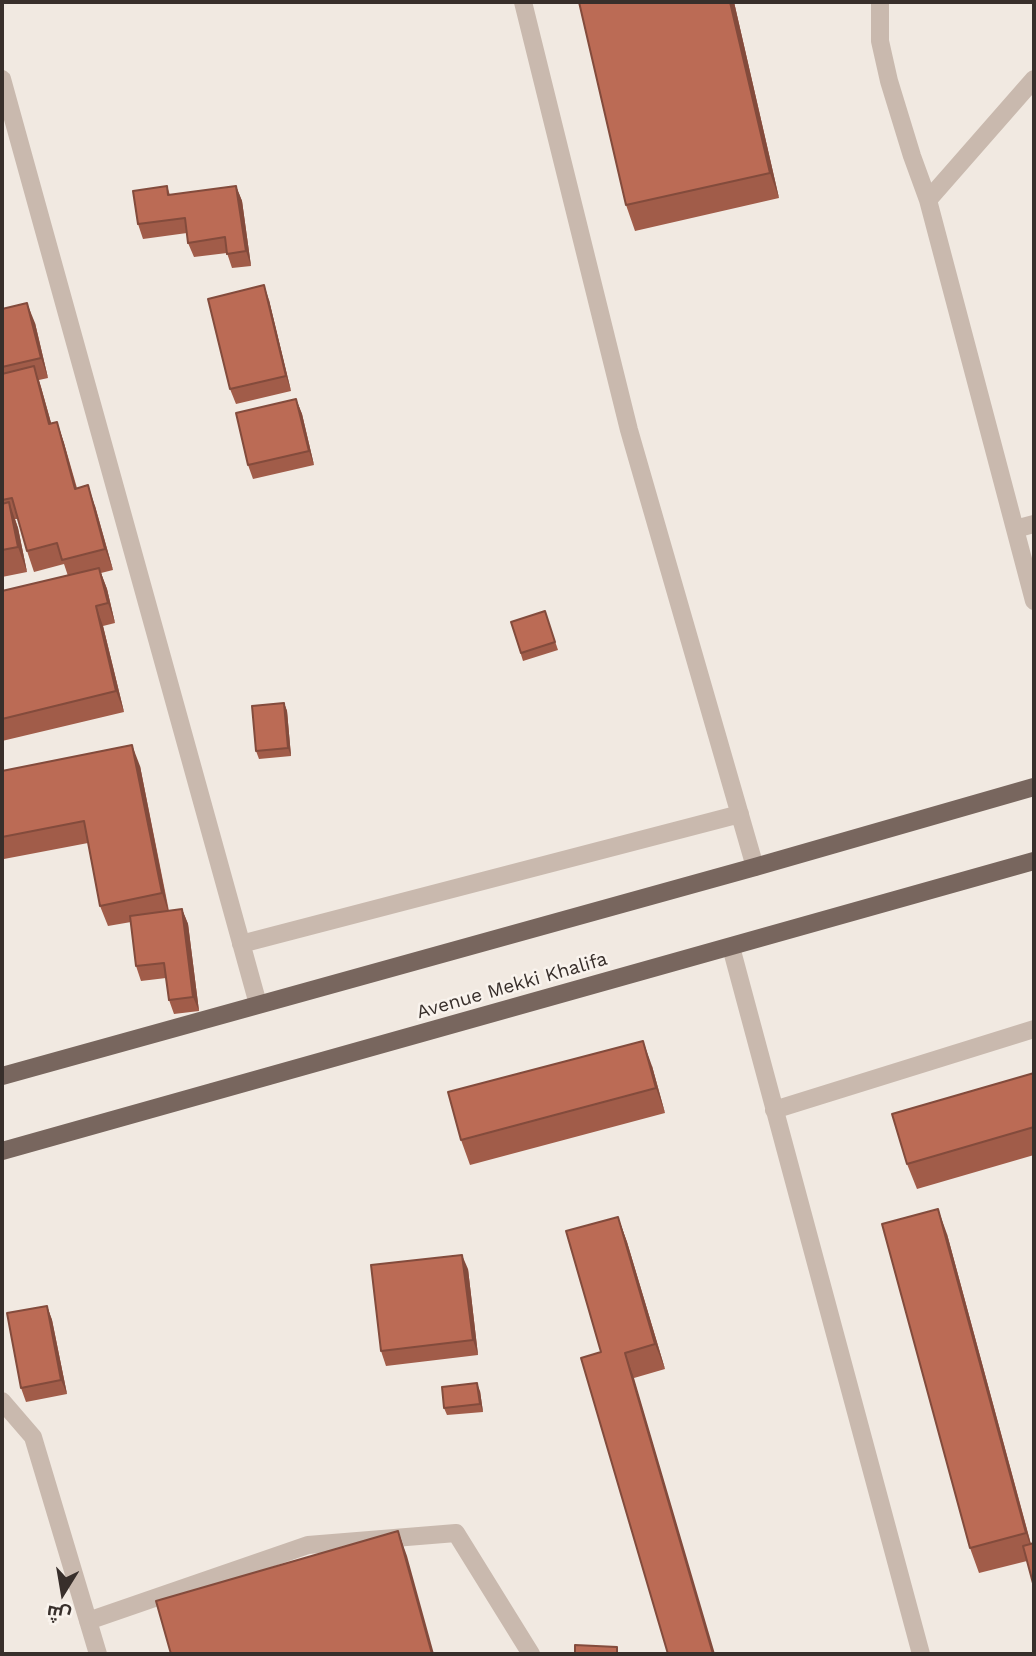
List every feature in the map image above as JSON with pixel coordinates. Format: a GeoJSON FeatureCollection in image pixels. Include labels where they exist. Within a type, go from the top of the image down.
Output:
{"type":"FeatureCollection","features":[{"type":"Feature","properties":{"kind":"main road"},"geometry":{"type":"LineString","coordinates":[[2,1076],[1034,787]]}},
{"type":"Feature","properties":{"kind":"main road","name":"Avenue Mekki Khalifa"},"geometry":{"type":"LineString","coordinates":[[2,1151],[1034,861]]}},
{"type":"Feature","properties":{"kind":"street"},"geometry":{"type":"LineString","coordinates":[[523,2],[629,430],[755,867]]}},
{"type":"Feature","properties":{"kind":"street"},"geometry":{"type":"LineString","coordinates":[[880,2],[880,41],[889,81],[928,201],[1034,601]]}},
{"type":"Feature","properties":{"kind":"street"},"geometry":{"type":"LineString","coordinates":[[2,79],[258,1004]]}},
{"type":"Feature","properties":{"kind":"street"},"geometry":{"type":"LineString","coordinates":[[928,201],[1034,79]]}},
{"type":"Feature","properties":{"kind":"street"},"geometry":{"type":"LineString","coordinates":[[1015,529],[1034,524]]}},
{"type":"Feature","properties":{"kind":"street"},"geometry":{"type":"LineString","coordinates":[[241,944],[740,814]]}},
{"type":"Feature","properties":{"kind":"street"},"geometry":{"type":"LineString","coordinates":[[731,947],[921,1654]]}},
{"type":"Feature","properties":{"kind":"street"},"geometry":{"type":"LineString","coordinates":[[774,1110],[1034,1029]]}},
{"type":"Feature","properties":{"kind":"street"},"geometry":{"type":"LineString","coordinates":[[2,1401],[33,1437],[98,1654]]}},
{"type":"Feature","properties":{"kind":"street"},"geometry":{"type":"LineString","coordinates":[[88,1621],[308,1545],[456,1533],[531,1654]]}},
{"type":"Feature","properties":{"kind":"building"},"geometry":{"type":"Polygon","coordinates":[[[579,2],[730,2],[770,173],[626,205],[579,2]]]}},
{"type":"Feature","properties":{"kind":"building"},"geometry":{"type":"Polygon","coordinates":[[[167,186],[168,195],[236,186],[246,251],[227,254],[225,237],[188,243],[185,218],[138,224],[133,191],[167,186]]]}},
{"type":"Feature","properties":{"kind":"building"},"geometry":{"type":"Polygon","coordinates":[[[264,285],[286,376],[230,389],[208,299],[264,285]]]}},
{"type":"Feature","properties":{"kind":"building"},"geometry":{"type":"Polygon","coordinates":[[[27,303],[41,358],[2,367],[2,309],[27,303]]]}},
{"type":"Feature","properties":{"kind":"building"},"geometry":{"type":"Polygon","coordinates":[[[34,366],[49,424],[57,422],[75,489],[88,485],[105,549],[62,560],[57,543],[27,551],[12,498],[2,500],[2,374],[34,366]]]}},
{"type":"Feature","properties":{"kind":"building"},"geometry":{"type":"Polygon","coordinates":[[[296,399],[309,451],[248,465],[236,413],[296,399]]]}},
{"type":"Feature","properties":{"kind":"building"},"geometry":{"type":"Polygon","coordinates":[[[9,502],[18,547],[2,550],[2,504],[9,502]]]}},
{"type":"Feature","properties":{"kind":"building"},"geometry":{"type":"Polygon","coordinates":[[[99,568],[108,603],[96,606],[116,691],[2,719],[2,591],[99,568]]]}},
{"type":"Feature","properties":{"kind":"building"},"geometry":{"type":"Polygon","coordinates":[[[545,611],[555,642],[521,653],[511,622],[545,611]]]}},
{"type":"Feature","properties":{"kind":"building"},"geometry":{"type":"Polygon","coordinates":[[[284,703],[288,748],[256,751],[252,706],[284,703]]]}},
{"type":"Feature","properties":{"kind":"building"},"geometry":{"type":"Polygon","coordinates":[[[132,745],[162,893],[100,906],[84,821],[2,837],[2,771],[132,745]]]}},
{"type":"Feature","properties":{"kind":"building"},"geometry":{"type":"Polygon","coordinates":[[[182,909],[193,997],[169,1000],[164,963],[136,966],[130,916],[182,909]]]}},
{"type":"Feature","properties":{"kind":"building"},"geometry":{"type":"Polygon","coordinates":[[[643,1041],[656,1088],[461,1140],[448,1092],[643,1041]]]}},
{"type":"Feature","properties":{"kind":"building"},"geometry":{"type":"Polygon","coordinates":[[[1034,1073],[1034,1127],[907,1164],[892,1114],[1034,1073]]]}},
{"type":"Feature","properties":{"kind":"building"},"geometry":{"type":"Polygon","coordinates":[[[938,1209],[1026,1533],[970,1548],[882,1224],[938,1209]]]}},
{"type":"Feature","properties":{"kind":"building"},"geometry":{"type":"Polygon","coordinates":[[[618,1217],[655,1344],[625,1353],[713,1654],[668,1654],[581,1358],[601,1352],[566,1231],[618,1217]]]}},
{"type":"Feature","properties":{"kind":"building"},"geometry":{"type":"Polygon","coordinates":[[[462,1255],[473,1340],[381,1351],[371,1265],[462,1255]]]}},
{"type":"Feature","properties":{"kind":"building"},"geometry":{"type":"Polygon","coordinates":[[[47,1306],[61,1380],[21,1388],[7,1313],[47,1306]]]}},
{"type":"Feature","properties":{"kind":"building"},"geometry":{"type":"Polygon","coordinates":[[[477,1383],[480,1404],[444,1408],[442,1387],[477,1383]]]}},
{"type":"Feature","properties":{"kind":"building"},"geometry":{"type":"Polygon","coordinates":[[[398,1531],[432,1654],[171,1654],[156,1601],[398,1531]]]}},
{"type":"Feature","properties":{"kind":"building"},"geometry":{"type":"Polygon","coordinates":[[[1034,1543],[1034,1587],[1023,1546],[1034,1543]]]}},
{"type":"Feature","properties":{"kind":"building"},"geometry":{"type":"Polygon","coordinates":[[[575,1645],[617,1647],[617,1654],[575,1654],[575,1645]]]}}]}
